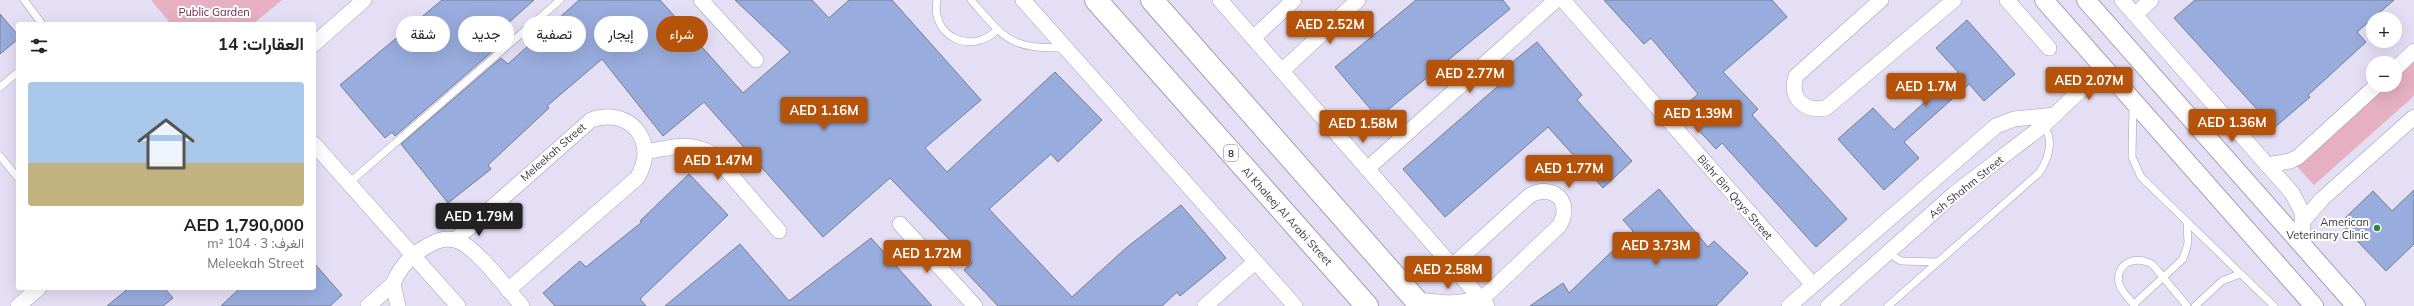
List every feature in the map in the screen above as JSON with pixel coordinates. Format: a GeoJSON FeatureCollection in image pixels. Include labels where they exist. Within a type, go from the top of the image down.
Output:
{"type":"FeatureCollection","features":[{"type":"Feature","properties":{"kind":"highway","name":"Al Khaleej Al Arabi Street"},"geometry":{"type":"LineString","coordinates":[[1096,0],[1367,306]]}},
{"type":"Feature","properties":{"kind":"highway"},"geometry":{"type":"LineString","coordinates":[[1152,0],[1418,303]]}},
{"type":"Feature","properties":{"kind":"street"},"geometry":{"type":"LineString","coordinates":[[316,42],[364,0]]}},
{"type":"Feature","properties":{"kind":"street"},"geometry":{"type":"LineString","coordinates":[[701,0],[756,60]]}},
{"type":"Feature","properties":{"kind":"street"},"geometry":{"type":"LineString","coordinates":[[1023,0],[1295,306]]}},
{"type":"Feature","properties":{"kind":"street"},"geometry":{"type":"LineString","coordinates":[[1220,0],[1452,266],[1482,304]]}},
{"type":"Feature","properties":{"kind":"street"},"geometry":{"type":"LineString","coordinates":[[1252,38],[1294,0]]}},
{"type":"Feature","properties":{"kind":"street"},"geometry":{"type":"LineString","coordinates":[[1282,71],[1358,0]]}},
{"type":"Feature","properties":{"kind":"street"},"geometry":{"type":"LineString","coordinates":[[1367,168],[1556,0]]}},
{"type":"Feature","properties":{"kind":"street","name":"Bishr Bin Qays Street"},"geometry":{"type":"LineString","coordinates":[[1563,0],[1813,285]]}},
{"type":"Feature","properties":{"kind":"street"},"geometry":{"type":"LineString","coordinates":[[1881,0],[1796,76],[1793,85],[1794,94],[1800,102],[1808,108],[1817,110],[1826,108],[1954,0]]}},
{"type":"Feature","properties":{"kind":"street"},"geometry":{"type":"LineString","coordinates":[[2007,0],[2049,48]]}},
{"type":"Feature","properties":{"kind":"street"},"geometry":{"type":"LineString","coordinates":[[2044,0],[2104,68],[2133,98],[2314,306]]}},
{"type":"Feature","properties":{"kind":"street"},"geometry":{"type":"LineString","coordinates":[[2086,0],[2356,306]]}},
{"type":"Feature","properties":{"kind":"street"},"geometry":{"type":"LineString","coordinates":[[2122,0],[2298,202],[2302,222],[2303,246]]}},
{"type":"Feature","properties":{"kind":"street"},"geometry":{"type":"LineString","coordinates":[[2135,14],[2151,0]]}},
{"type":"Feature","properties":{"kind":"street"},"geometry":{"type":"LineString","coordinates":[[2402,62],[2414,51]]}},
{"type":"Feature","properties":{"kind":"street","name":"Ash Shahm Street"},"geometry":{"type":"LineString","coordinates":[[1828,306],[1963,187],[2028,138],[2049,120],[2104,68]]}},
{"type":"Feature","properties":{"kind":"street"},"geometry":{"type":"LineString","coordinates":[[2267,165],[2290,161],[2298,157],[2369,92]]}},
{"type":"Feature","properties":{"kind":"street","name":"Meleekah Street"},"geometry":{"type":"LineString","coordinates":[[454,240],[591,120],[609,116],[627,122],[640,135],[646,152]]}},
{"type":"Feature","properties":{"kind":"street"},"geometry":{"type":"LineString","coordinates":[[2302,222],[2322,199],[2414,117]]}},
{"type":"Feature","properties":{"kind":"street"},"geometry":{"type":"LineString","coordinates":[[2020,119],[2028,127],[2028,138]]}},
{"type":"Feature","properties":{"kind":"street"},"geometry":{"type":"LineString","coordinates":[[1789,306],[1996,126],[2007,120],[2049,120]]}},
{"type":"Feature","properties":{"kind":"street"},"geometry":{"type":"LineString","coordinates":[[508,290],[631,184],[642,170],[646,152],[679,145],[702,148],[713,154],[779,230]]}},
{"type":"Feature","properties":{"kind":"street"},"geometry":{"type":"LineString","coordinates":[[316,146],[458,306]]}},
{"type":"Feature","properties":{"kind":"street"},"geometry":{"type":"LineString","coordinates":[[1418,303],[1482,304],[1559,226],[1564,214],[1562,200],[1555,194],[1546,190],[1533,193],[1452,266]]}},
{"type":"Feature","properties":{"kind":"street"},"geometry":{"type":"LineString","coordinates":[[900,224],[975,306]]}},
{"type":"Feature","properties":{"kind":"street"},"geometry":{"type":"LineString","coordinates":[[368,306],[393,284],[412,254],[434,242],[454,240],[473,250],[522,306]]}},
{"type":"Feature","properties":{"kind":"street"},"geometry":{"type":"LineString","coordinates":[[1205,306],[1255,262]]}},
{"type":"Feature","properties":{"kind":"street"},"geometry":{"type":"LineString","coordinates":[[393,284],[398,306]]}},
{"type":"Feature","properties":{"kind":"street"},"geometry":{"type":"LineString","coordinates":[[18,306],[37,290]]}},
{"type":"Feature","properties":{"kind":"lane"},"geometry":{"type":"LineString","coordinates":[[24,0],[40,22]]}},
{"type":"Feature","properties":{"kind":"lane"},"geometry":{"type":"LineString","coordinates":[[349,183],[560,0]]}},
{"type":"Feature","properties":{"kind":"lane"},"geometry":{"type":"LineString","coordinates":[[937,0],[937,14],[940,23],[945,30],[956,39],[970,43],[979,42],[998,30]]}},
{"type":"Feature","properties":{"kind":"lane"},"geometry":{"type":"LineString","coordinates":[[971,0],[998,30],[1021,45],[1066,48]]}},
{"type":"Feature","properties":{"kind":"lane"},"geometry":{"type":"LineString","coordinates":[[0,87],[16,74]]}},
{"type":"Feature","properties":{"kind":"lane"},"geometry":{"type":"LineString","coordinates":[[2133,98],[2131,145],[2136,168],[2141,177],[2274,306]]}},
{"type":"Feature","properties":{"kind":"lane"},"geometry":{"type":"LineString","coordinates":[[1888,306],[2039,173],[2047,158],[2050,144],[2048,131],[2049,120]]}},
{"type":"Feature","properties":{"kind":"lane"},"geometry":{"type":"LineString","coordinates":[[0,156],[16,176]]}},
{"type":"Feature","properties":{"kind":"lane"},"geometry":{"type":"LineString","coordinates":[[2187,223],[2188,243],[2186,254],[2164,278],[2134,305],[2122,290],[2119,282],[2119,274],[2123,266],[2129,261],[2138,259],[2146,260],[2164,278],[2187,306]]}},
{"type":"Feature","properties":{"kind":"lane"},"geometry":{"type":"LineString","coordinates":[[1888,253],[1901,261],[1937,262]]}},
{"type":"Feature","properties":{"kind":"lane"},"geometry":{"type":"LineString","coordinates":[[2196,306],[2222,281],[2240,274]]}},
{"type":"Feature","properties":{"kind":"green space","name":"Public Garden"},"geometry":{"type":"Polygon","coordinates":[[[151,0],[282,0],[255,22],[169,22],[151,0]]]}},
{"type":"Feature","properties":{"kind":"green space"},"geometry":{"type":"Polygon","coordinates":[[[2414,49],[2414,96],[2314,185],[2290,159],[2366,91],[2402,92],[2402,60],[2414,49]]]}},
{"type":"Feature","properties":{"kind":"building"},"geometry":{"type":"Polygon","coordinates":[[[442,0],[534,0],[514,18],[514,16],[458,16],[458,52],[492,52],[395,136],[392,132],[385,138],[340,85],[396,38],[396,52],[450,52],[450,16],[423,16],[442,0]]]}},
{"type":"Feature","properties":{"kind":"building"},"geometry":{"type":"Polygon","coordinates":[[[579,0],[660,0],[674,16],[656,16],[656,52],[706,52],[743,93],[790,52],[735,0],[812,0],[829,18],[849,0],[892,0],[981,100],[925,148],[947,172],[1055,72],[1102,120],[1058,162],[1051,154],[989,209],[1072,297],[1126,248],[1181,205],[1226,258],[1180,296],[1177,292],[1162,306],[998,306],[964,270],[972,263],[890,178],[823,237],[704,102],[663,136],[602,59],[547,106],[549,108],[488,165],[491,169],[448,203],[401,144],[501,58],[508,64],[522,51],[586,52],[586,16],[561,16],[579,0]]]}},
{"type":"Feature","properties":{"kind":"building"},"geometry":{"type":"Polygon","coordinates":[[[1416,0],[1503,0],[1510,9],[1378,118],[1335,67],[1416,0]]]}},
{"type":"Feature","properties":{"kind":"building"},"geometry":{"type":"Polygon","coordinates":[[[1604,0],[1772,0],[1787,17],[1723,72],[1758,109],[1752,115],[1847,219],[1816,247],[1722,143],[1716,149],[1680,110],[1698,94],[1651,38],[1644,44],[1604,0]]]}},
{"type":"Feature","properties":{"kind":"building"},"geometry":{"type":"Polygon","coordinates":[[[2195,0],[2394,0],[2380,12],[2366,12],[2366,24],[2357,32],[2366,42],[2308,95],[2310,97],[2274,128],[2174,18],[2195,0]]]}},
{"type":"Feature","properties":{"kind":"building"},"geometry":{"type":"Polygon","coordinates":[[[0,14],[16,33],[16,41],[0,54],[0,14]]]}},
{"type":"Feature","properties":{"kind":"building"},"geometry":{"type":"Polygon","coordinates":[[[1967,20],[2015,74],[1984,101],[1969,84],[1904,142],[1919,158],[1884,190],[1838,139],[1873,108],[1894,130],[1958,72],[1936,48],[1967,20]]]}},
{"type":"Feature","properties":{"kind":"building"},"geometry":{"type":"Polygon","coordinates":[[[1537,42],[1582,95],[1577,100],[1632,161],[1603,188],[1548,127],[1445,217],[1403,169],[1505,80],[1499,73],[1537,42]]]}},
{"type":"Feature","properties":{"kind":"building"},"geometry":{"type":"Polygon","coordinates":[[[689,174],[728,215],[640,299],[646,306],[555,306],[543,293],[580,261],[586,267],[642,222],[640,221],[689,174]]]}},
{"type":"Feature","properties":{"kind":"building"},"geometry":{"type":"Polygon","coordinates":[[[1659,189],[1708,247],[1714,241],[1748,273],[1716,306],[1530,306],[1563,283],[1569,293],[1633,231],[1623,220],[1659,189]]]}},
{"type":"Feature","properties":{"kind":"building","name":"American Veterinary Clinic"},"geometry":{"type":"Polygon","coordinates":[[[2414,190],[2414,244],[2386,271],[2340,223],[2373,191],[2392,211],[2414,190]]]}},
{"type":"Feature","properties":{"kind":"building"},"geometry":{"type":"Polygon","coordinates":[[[871,238],[932,306],[665,306],[740,244],[789,301],[871,238]]]}},
{"type":"Feature","properties":{"kind":"building"},"geometry":{"type":"Polygon","coordinates":[[[316,265],[342,295],[330,306],[221,306],[238,290],[316,290],[316,265]]]}},
{"type":"Feature","properties":{"kind":"building"},"geometry":{"type":"Polygon","coordinates":[[[127,290],[166,290],[173,298],[163,306],[107,306],[127,290]]]}},
{"type":"Feature","properties":{"kind":"place","name":"American Veterinary Clinic"},"geometry":{"type":"Point","coordinates":[2377,228]}}]}
